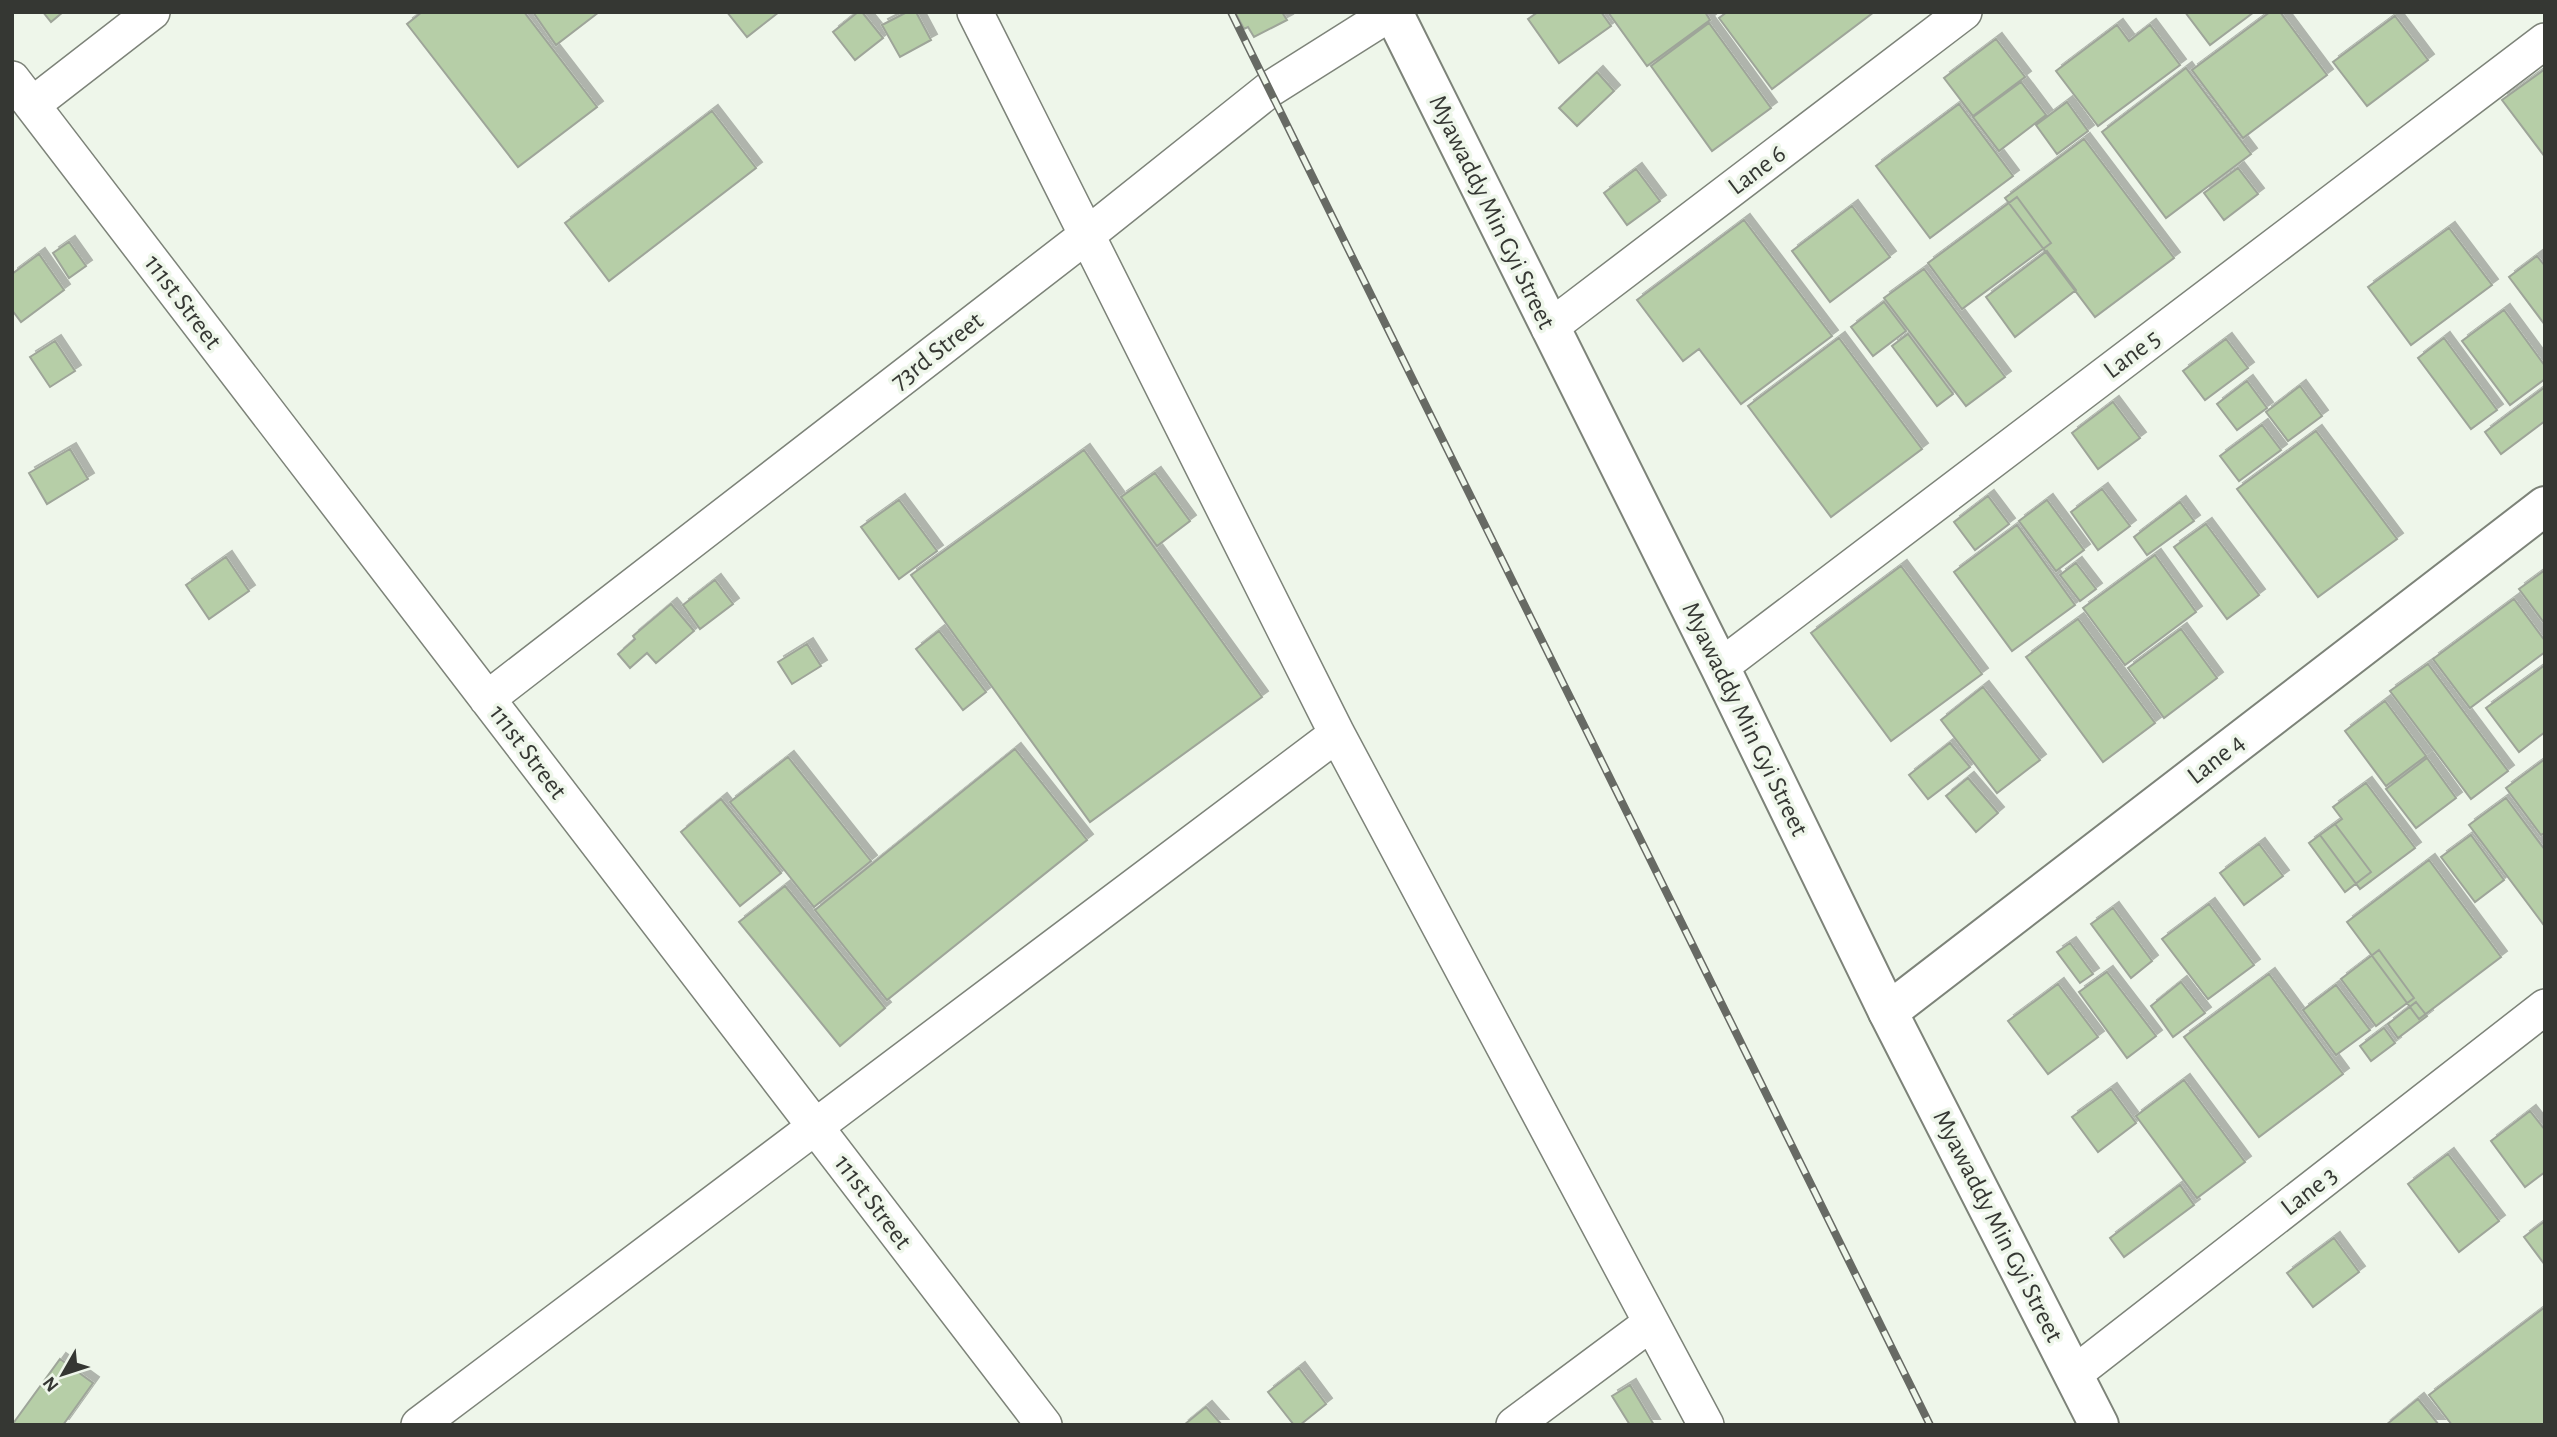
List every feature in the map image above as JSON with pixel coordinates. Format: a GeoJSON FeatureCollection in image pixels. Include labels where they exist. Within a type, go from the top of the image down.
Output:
{"type":"FeatureCollection","features":[{"type":"Feature","properties":{"kind":"main road","name":"Myawaddy Min Gyi Street"},"geometry":{"type":"LineString","coordinates":[[1392,12],[1720,667],[1888,1012],[2099,1425]]}},
{"type":"Feature","properties":{"kind":"main road","name":"Lane 4"},"geometry":{"type":"LineString","coordinates":[[1888,1012],[2545,506]]}},
{"type":"Feature","properties":{"kind":"street"},"geometry":{"type":"LineString","coordinates":[[22,92],[152,12]]}},
{"type":"Feature","properties":{"kind":"street"},"geometry":{"type":"LineString","coordinates":[[975,12],[1337,734],[1706,1425]]}},
{"type":"Feature","properties":{"kind":"street","name":"73rd Street"},"geometry":{"type":"LineString","coordinates":[[487,699],[1087,235],[1270,89],[1392,12]]}},
{"type":"Feature","properties":{"kind":"street","name":"Lane 6"},"geometry":{"type":"LineString","coordinates":[[1549,328],[1964,12]]}},
{"type":"Feature","properties":{"kind":"street","name":"Lane 5"},"geometry":{"type":"LineString","coordinates":[[1720,667],[2545,41]]}},
{"type":"Feature","properties":{"kind":"street","name":"111st Street"},"geometry":{"type":"LineString","coordinates":[[22,92],[1044,1425]]}},
{"type":"Feature","properties":{"kind":"street"},"geometry":{"type":"LineString","coordinates":[[419,1425],[1337,734]]}},
{"type":"Feature","properties":{"kind":"street","name":"Lane 3"},"geometry":{"type":"LineString","coordinates":[[2074,1374],[2545,1007]]}},
{"type":"Feature","properties":{"kind":"street"},"geometry":{"type":"LineString","coordinates":[[1514,1425],[1651,1322]]}},
{"type":"Feature","properties":{"kind":"building"},"geometry":{"type":"Polygon","coordinates":[[[43,12],[63,12],[51,22],[43,12]]]}},
{"type":"Feature","properties":{"kind":"building"},"geometry":{"type":"Polygon","coordinates":[[[422,12],[524,12],[597,107],[518,167],[407,24],[422,12]]]}},
{"type":"Feature","properties":{"kind":"building"},"geometry":{"type":"Polygon","coordinates":[[[533,12],[599,12],[556,45],[533,12]]]}},
{"type":"Feature","properties":{"kind":"building"},"geometry":{"type":"Polygon","coordinates":[[[727,12],[779,12],[747,37],[727,12]]]}},
{"type":"Feature","properties":{"kind":"building"},"geometry":{"type":"Polygon","coordinates":[[[858,12],[862,12],[883,38],[855,60],[833,32],[858,12]]]}},
{"type":"Feature","properties":{"kind":"building"},"geometry":{"type":"Polygon","coordinates":[[[907,12],[916,12],[931,40],[900,57],[882,25],[907,12]]]}},
{"type":"Feature","properties":{"kind":"building"},"geometry":{"type":"Polygon","coordinates":[[[1235,12],[1282,12],[1287,20],[1254,37],[1248,27],[1244,29],[1235,12]]]}},
{"type":"Feature","properties":{"kind":"building"},"geometry":{"type":"Polygon","coordinates":[[[1538,12],[1601,12],[1611,26],[1559,63],[1528,19],[1538,12]]]}},
{"type":"Feature","properties":{"kind":"building"},"geometry":{"type":"Polygon","coordinates":[[[1608,12],[1705,12],[1710,20],[1647,66],[1608,12]]]}},
{"type":"Feature","properties":{"kind":"building"},"geometry":{"type":"Polygon","coordinates":[[[1727,12],[1874,12],[1772,89],[1719,18],[1727,12]]]}},
{"type":"Feature","properties":{"kind":"building"},"geometry":{"type":"Polygon","coordinates":[[[2185,12],[2254,12],[2210,45],[2185,12]]]}},
{"type":"Feature","properties":{"kind":"building"},"geometry":{"type":"Polygon","coordinates":[[[2270,12],[2280,12],[2327,75],[2243,138],[2192,70],[2270,12]]]}},
{"type":"Feature","properties":{"kind":"building"},"geometry":{"type":"Polygon","coordinates":[[[2395,16],[2428,60],[2367,106],[2333,62],[2395,16]]]}},
{"type":"Feature","properties":{"kind":"building"},"geometry":{"type":"Polygon","coordinates":[[[1709,23],[1771,108],[1712,151],[1651,66],[1709,23]]]}},
{"type":"Feature","properties":{"kind":"building"},"geometry":{"type":"Polygon","coordinates":[[[2117,25],[2129,41],[2150,25],[2180,65],[2098,126],[2056,71],[2117,25]]]}},
{"type":"Feature","properties":{"kind":"building"},"geometry":{"type":"Polygon","coordinates":[[[1996,39],[2025,77],[1973,116],[1944,78],[1996,39]]]}},
{"type":"Feature","properties":{"kind":"building"},"geometry":{"type":"Polygon","coordinates":[[[2186,68],[2251,154],[2166,218],[2102,132],[2186,68]]]}},
{"type":"Feature","properties":{"kind":"building"},"geometry":{"type":"Polygon","coordinates":[[[2545,69],[2545,157],[2502,100],[2545,69]]]}},
{"type":"Feature","properties":{"kind":"building"},"geometry":{"type":"Polygon","coordinates":[[[1597,72],[1614,91],[1577,126],[1559,108],[1597,72]]]}},
{"type":"Feature","properties":{"kind":"building"},"geometry":{"type":"Polygon","coordinates":[[[2021,82],[2046,115],[1999,151],[1973,117],[2021,82]]]}},
{"type":"Feature","properties":{"kind":"building"},"geometry":{"type":"Polygon","coordinates":[[[2067,102],[2088,131],[2057,154],[2036,125],[2067,102]]]}},
{"type":"Feature","properties":{"kind":"building"},"geometry":{"type":"Polygon","coordinates":[[[1959,104],[2013,176],[1930,238],[1876,166],[1959,104]]]}},
{"type":"Feature","properties":{"kind":"building"},"geometry":{"type":"Polygon","coordinates":[[[712,111],[756,168],[609,281],[565,223],[712,111]]]}},
{"type":"Feature","properties":{"kind":"building"},"geometry":{"type":"Polygon","coordinates":[[[2084,139],[2174,258],[2095,317],[2005,198],[2084,139]]]}},
{"type":"Feature","properties":{"kind":"building"},"geometry":{"type":"Polygon","coordinates":[[[2238,168],[2258,194],[2224,220],[2204,193],[2238,168]]]}},
{"type":"Feature","properties":{"kind":"building"},"geometry":{"type":"Polygon","coordinates":[[[1636,169],[1660,201],[1627,225],[1604,193],[1636,169]]]}},
{"type":"Feature","properties":{"kind":"building"},"geometry":{"type":"Polygon","coordinates":[[[2017,197],[2051,243],[1962,309],[1928,263],[2017,197]]]}},
{"type":"Feature","properties":{"kind":"building"},"geometry":{"type":"Polygon","coordinates":[[[1852,206],[1890,257],[1830,302],[1792,251],[1852,206]]]}},
{"type":"Feature","properties":{"kind":"building"},"geometry":{"type":"Polygon","coordinates":[[[1744,220],[1832,336],[1741,404],[1699,349],[1683,361],[1637,300],[1744,220]]]}},
{"type":"Feature","properties":{"kind":"building"},"geometry":{"type":"Polygon","coordinates":[[[2449,228],[2492,285],[2411,345],[2368,287],[2449,228]]]}},
{"type":"Feature","properties":{"kind":"building"},"geometry":{"type":"Polygon","coordinates":[[[69,242],[86,266],[69,278],[53,253],[69,242]]]}},
{"type":"Feature","properties":{"kind":"building"},"geometry":{"type":"Polygon","coordinates":[[[2047,251],[2076,290],[2015,337],[1986,297],[2047,251]]]}},
{"type":"Feature","properties":{"kind":"building"},"geometry":{"type":"Polygon","coordinates":[[[39,254],[64,290],[21,322],[12,310],[12,274],[39,254]]]}},
{"type":"Feature","properties":{"kind":"building"},"geometry":{"type":"Polygon","coordinates":[[[2537,256],[2545,266],[2545,325],[2509,277],[2537,256]]]}},
{"type":"Feature","properties":{"kind":"building"},"geometry":{"type":"Polygon","coordinates":[[[1924,269],[2005,377],[1966,406],[1884,298],[1924,269]]]}},
{"type":"Feature","properties":{"kind":"building"},"geometry":{"type":"Polygon","coordinates":[[[1884,302],[1906,331],[1873,356],[1851,327],[1884,302]]]}},
{"type":"Feature","properties":{"kind":"building"},"geometry":{"type":"Polygon","coordinates":[[[2504,310],[2545,366],[2545,379],[2510,405],[2462,341],[2504,310]]]}},
{"type":"Feature","properties":{"kind":"building"},"geometry":{"type":"Polygon","coordinates":[[[1908,334],[1953,394],[1937,406],[1892,346],[1908,334]]]}},
{"type":"Feature","properties":{"kind":"building"},"geometry":{"type":"Polygon","coordinates":[[[1839,338],[1922,449],[1831,517],[1748,406],[1839,338]]]}},
{"type":"Feature","properties":{"kind":"building"},"geometry":{"type":"Polygon","coordinates":[[[2444,338],[2497,410],[2471,429],[2418,358],[2444,338]]]}},
{"type":"Feature","properties":{"kind":"building"},"geometry":{"type":"Polygon","coordinates":[[[2226,339],[2248,368],[2205,400],[2183,371],[2226,339]]]}},
{"type":"Feature","properties":{"kind":"building"},"geometry":{"type":"Polygon","coordinates":[[[55,341],[75,371],[50,387],[30,357],[55,341]]]}},
{"type":"Feature","properties":{"kind":"building"},"geometry":{"type":"Polygon","coordinates":[[[2247,381],[2267,408],[2237,430],[2217,404],[2247,381]]]}},
{"type":"Feature","properties":{"kind":"building"},"geometry":{"type":"Polygon","coordinates":[[[2300,386],[2322,416],[2288,441],[2266,412],[2300,386]]]}},
{"type":"Feature","properties":{"kind":"building"},"geometry":{"type":"Polygon","coordinates":[[[2545,387],[2545,421],[2501,454],[2485,432],[2545,387]]]}},
{"type":"Feature","properties":{"kind":"building"},"geometry":{"type":"Polygon","coordinates":[[[2113,402],[2140,438],[2098,469],[2072,433],[2113,402]]]}},
{"type":"Feature","properties":{"kind":"building"},"geometry":{"type":"Polygon","coordinates":[[[2262,425],[2281,450],[2239,481],[2220,456],[2262,425]]]}},
{"type":"Feature","properties":{"kind":"building"},"geometry":{"type":"Polygon","coordinates":[[[2316,431],[2397,539],[2318,597],[2237,489],[2316,431]]]}},
{"type":"Feature","properties":{"kind":"building"},"geometry":{"type":"Polygon","coordinates":[[[70,449],[88,479],[47,504],[29,473],[70,449]]]}},
{"type":"Feature","properties":{"kind":"building"},"geometry":{"type":"Polygon","coordinates":[[[1084,450],[1262,697],[1090,822],[911,575],[1084,450]]]}},
{"type":"Feature","properties":{"kind":"building"},"geometry":{"type":"Polygon","coordinates":[[[1155,473],[1190,521],[1157,546],[1121,497],[1155,473]]]}},
{"type":"Feature","properties":{"kind":"building"},"geometry":{"type":"Polygon","coordinates":[[[2102,489],[2130,526],[2098,550],[2071,512],[2102,489]]]}},
{"type":"Feature","properties":{"kind":"building"},"geometry":{"type":"Polygon","coordinates":[[[1988,496],[2009,524],[1975,550],[1954,522],[1988,496]]]}},
{"type":"Feature","properties":{"kind":"building"},"geometry":{"type":"Polygon","coordinates":[[[899,500],[937,551],[899,579],[861,527],[899,500]]]}},
{"type":"Feature","properties":{"kind":"building"},"geometry":{"type":"Polygon","coordinates":[[[2047,500],[2084,550],[2056,571],[2019,521],[2047,500]]]}},
{"type":"Feature","properties":{"kind":"building"},"geometry":{"type":"Polygon","coordinates":[[[2180,502],[2194,521],[2147,555],[2134,537],[2180,502]]]}},
{"type":"Feature","properties":{"kind":"building"},"geometry":{"type":"Polygon","coordinates":[[[2206,524],[2259,595],[2227,619],[2174,547],[2206,524]]]}},
{"type":"Feature","properties":{"kind":"building"},"geometry":{"type":"Polygon","coordinates":[[[2017,525],[2075,605],[2012,651],[1954,572],[2017,525]]]}},
{"type":"Feature","properties":{"kind":"building"},"geometry":{"type":"Polygon","coordinates":[[[2155,555],[2196,612],[2125,665],[2083,608],[2155,555]]]}},
{"type":"Feature","properties":{"kind":"building"},"geometry":{"type":"Polygon","coordinates":[[[226,557],[249,591],[209,619],[186,585],[226,557]]]}},
{"type":"Feature","properties":{"kind":"building"},"geometry":{"type":"Polygon","coordinates":[[[2076,563],[2096,589],[2080,601],[2060,575],[2076,563]]]}},
{"type":"Feature","properties":{"kind":"building"},"geometry":{"type":"Polygon","coordinates":[[[1901,566],[1982,674],[1891,741],[1811,633],[1901,566]]]}},
{"type":"Feature","properties":{"kind":"building"},"geometry":{"type":"Polygon","coordinates":[[[2545,570],[2545,624],[2519,589],[2545,570]]]}},
{"type":"Feature","properties":{"kind":"building"},"geometry":{"type":"Polygon","coordinates":[[[715,580],[733,604],[700,629],[683,605],[715,580]]]}},
{"type":"Feature","properties":{"kind":"building"},"geometry":{"type":"Polygon","coordinates":[[[2514,599],[2545,641],[2545,652],[2470,708],[2433,659],[2514,599]]]}},
{"type":"Feature","properties":{"kind":"building"},"geometry":{"type":"Polygon","coordinates":[[[671,604],[694,631],[656,663],[647,653],[630,668],[618,654],[635,639],[633,636],[671,604]]]}},
{"type":"Feature","properties":{"kind":"building"},"geometry":{"type":"Polygon","coordinates":[[[2078,619],[2155,723],[2103,762],[2026,657],[2078,619]]]}},
{"type":"Feature","properties":{"kind":"building"},"geometry":{"type":"Polygon","coordinates":[[[2181,629],[2217,678],[2164,718],[2128,668],[2181,629]]]}},
{"type":"Feature","properties":{"kind":"building"},"geometry":{"type":"Polygon","coordinates":[[[939,631],[986,692],[963,710],[916,649],[939,631]]]}},
{"type":"Feature","properties":{"kind":"building"},"geometry":{"type":"Polygon","coordinates":[[[807,644],[821,666],[792,684],[778,662],[807,644]]]}},
{"type":"Feature","properties":{"kind":"building"},"geometry":{"type":"Polygon","coordinates":[[[2428,664],[2508,771],[2471,799],[2390,691],[2428,664]]]}},
{"type":"Feature","properties":{"kind":"building"},"geometry":{"type":"Polygon","coordinates":[[[2545,665],[2545,732],[2519,752],[2486,708],[2545,665]]]}},
{"type":"Feature","properties":{"kind":"building"},"geometry":{"type":"Polygon","coordinates":[[[1983,687],[2040,760],[1997,793],[1941,720],[1983,687]]]}},
{"type":"Feature","properties":{"kind":"building"},"geometry":{"type":"Polygon","coordinates":[[[2385,701],[2426,756],[2386,786],[2345,731],[2385,701]]]}},
{"type":"Feature","properties":{"kind":"building"},"geometry":{"type":"Polygon","coordinates":[[[1950,743],[1970,767],[1928,799],[1909,775],[1950,743]]]}},
{"type":"Feature","properties":{"kind":"building"},"geometry":{"type":"Polygon","coordinates":[[[1015,749],[1087,840],[887,1000],[815,910],[1015,749]]]}},
{"type":"Feature","properties":{"kind":"building"},"geometry":{"type":"Polygon","coordinates":[[[788,757],[871,861],[814,907],[730,802],[788,757]]]}},
{"type":"Feature","properties":{"kind":"building"},"geometry":{"type":"Polygon","coordinates":[[[2427,758],[2456,798],[2416,828],[2386,789],[2427,758]]]}},
{"type":"Feature","properties":{"kind":"building"},"geometry":{"type":"Polygon","coordinates":[[[2545,759],[2545,833],[2541,835],[2506,788],[2545,759]]]}},
{"type":"Feature","properties":{"kind":"building"},"geometry":{"type":"Polygon","coordinates":[[[1968,778],[1998,813],[1976,832],[1946,796],[1968,778]]]}},
{"type":"Feature","properties":{"kind":"building"},"geometry":{"type":"Polygon","coordinates":[[[2366,783],[2415,848],[2360,889],[2320,835],[2342,819],[2333,807],[2366,783]]]}},
{"type":"Feature","properties":{"kind":"building"},"geometry":{"type":"Polygon","coordinates":[[[2506,798],[2545,850],[2543,924],[2469,825],[2506,798]]]}},
{"type":"Feature","properties":{"kind":"building"},"geometry":{"type":"Polygon","coordinates":[[[721,799],[781,873],[740,906],[681,832],[721,799]]]}},
{"type":"Feature","properties":{"kind":"building"},"geometry":{"type":"Polygon","coordinates":[[[2335,824],[2371,872],[2345,892],[2309,843],[2335,824]]]}},
{"type":"Feature","properties":{"kind":"building"},"geometry":{"type":"Polygon","coordinates":[[[2471,835],[2504,880],[2475,902],[2441,857],[2471,835]]]}},
{"type":"Feature","properties":{"kind":"building"},"geometry":{"type":"Polygon","coordinates":[[[2259,844],[2283,876],[2244,905],[2220,873],[2259,844]]]}},
{"type":"Feature","properties":{"kind":"building"},"geometry":{"type":"Polygon","coordinates":[[[2429,860],[2501,957],[2419,1019],[2347,922],[2429,860]]]}},
{"type":"Feature","properties":{"kind":"building"},"geometry":{"type":"Polygon","coordinates":[[[785,886],[885,1008],[840,1046],[739,922],[785,886]]]}},
{"type":"Feature","properties":{"kind":"building"},"geometry":{"type":"Polygon","coordinates":[[[2209,904],[2254,965],[2208,999],[2162,939],[2209,904]]]}},
{"type":"Feature","properties":{"kind":"building"},"geometry":{"type":"Polygon","coordinates":[[[2113,908],[2152,961],[2131,978],[2091,924],[2113,908]]]}},
{"type":"Feature","properties":{"kind":"building"},"geometry":{"type":"Polygon","coordinates":[[[2070,943],[2093,974],[2080,983],[2057,952],[2070,943]]]}},
{"type":"Feature","properties":{"kind":"building"},"geometry":{"type":"Polygon","coordinates":[[[2379,950],[2414,998],[2376,1026],[2341,979],[2379,950]]]}},
{"type":"Feature","properties":{"kind":"building"},"geometry":{"type":"Polygon","coordinates":[[[2107,972],[2156,1036],[2127,1058],[2079,992],[2107,972]]]}},
{"type":"Feature","properties":{"kind":"building"},"geometry":{"type":"Polygon","coordinates":[[[2269,974],[2343,1074],[2259,1137],[2184,1037],[2269,974]]]}},
{"type":"Feature","properties":{"kind":"building"},"geometry":{"type":"Polygon","coordinates":[[[2181,982],[2205,1013],[2173,1037],[2151,1006],[2181,982]]]}},
{"type":"Feature","properties":{"kind":"building"},"geometry":{"type":"Polygon","coordinates":[[[2058,984],[2098,1037],[2048,1074],[2008,1021],[2058,984]]]}},
{"type":"Feature","properties":{"kind":"building"},"geometry":{"type":"Polygon","coordinates":[[[2336,985],[2370,1030],[2336,1055],[2303,1010],[2336,985]]]}},
{"type":"Feature","properties":{"kind":"building"},"geometry":{"type":"Polygon","coordinates":[[[2416,1002],[2427,1016],[2398,1038],[2388,1024],[2416,1002]]]}},
{"type":"Feature","properties":{"kind":"building"},"geometry":{"type":"Polygon","coordinates":[[[2384,1028],[2395,1043],[2371,1061],[2360,1046],[2384,1028]]]}},
{"type":"Feature","properties":{"kind":"building"},"geometry":{"type":"Polygon","coordinates":[[[2184,1080],[2245,1162],[2197,1198],[2136,1116],[2184,1080]]]}},
{"type":"Feature","properties":{"kind":"building"},"geometry":{"type":"Polygon","coordinates":[[[2111,1089],[2136,1123],[2098,1152],[2072,1117],[2111,1089]]]}},
{"type":"Feature","properties":{"kind":"building"},"geometry":{"type":"Polygon","coordinates":[[[2530,1111],[2545,1130],[2545,1172],[2525,1187],[2491,1141],[2530,1111]]]}},
{"type":"Feature","properties":{"kind":"building"},"geometry":{"type":"Polygon","coordinates":[[[2448,1154],[2499,1221],[2459,1252],[2408,1184],[2448,1154]]]}},
{"type":"Feature","properties":{"kind":"building"},"geometry":{"type":"Polygon","coordinates":[[[2180,1185],[2194,1205],[2124,1257],[2110,1238],[2180,1185]]]}},
{"type":"Feature","properties":{"kind":"building"},"geometry":{"type":"Polygon","coordinates":[[[2545,1221],[2545,1265],[2524,1237],[2545,1221]]]}},
{"type":"Feature","properties":{"kind":"building"},"geometry":{"type":"Polygon","coordinates":[[[2334,1238],[2359,1272],[2313,1307],[2287,1273],[2334,1238]]]}},
{"type":"Feature","properties":{"kind":"building"},"geometry":{"type":"Polygon","coordinates":[[[2545,1307],[2545,1425],[2452,1425],[2429,1395],[2545,1307]]]}},
{"type":"Feature","properties":{"kind":"building"},"geometry":{"type":"Polygon","coordinates":[[[60,1359],[93,1383],[63,1425],[12,1425],[60,1359]]]}},
{"type":"Feature","properties":{"kind":"building"},"geometry":{"type":"Polygon","coordinates":[[[1299,1368],[1326,1404],[1300,1425],[1294,1425],[1268,1392],[1299,1368]]]}},
{"type":"Feature","properties":{"kind":"building"},"geometry":{"type":"Polygon","coordinates":[[[1630,1385],[1654,1425],[1630,1425],[1612,1396],[1630,1385]]]}},
{"type":"Feature","properties":{"kind":"building"},"geometry":{"type":"Polygon","coordinates":[[[2418,1399],[2439,1425],[2386,1425],[2418,1399]]]}},
{"type":"Feature","properties":{"kind":"building"},"geometry":{"type":"Polygon","coordinates":[[[1206,1407],[1222,1425],[1184,1425],[1206,1407]]]}},
{"type":"Feature","properties":{"kind":"railway"},"geometry":{"type":"LineString","coordinates":[[1231,12],[1930,1425]]}}]}
